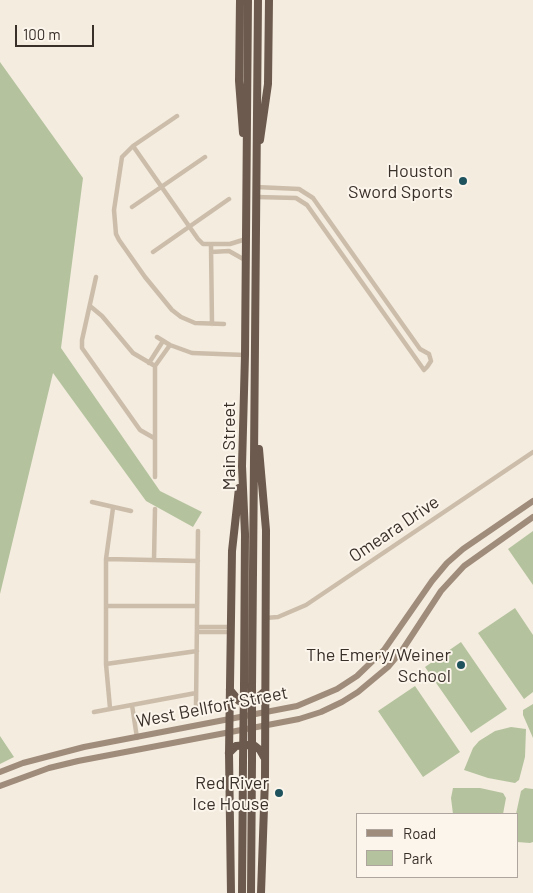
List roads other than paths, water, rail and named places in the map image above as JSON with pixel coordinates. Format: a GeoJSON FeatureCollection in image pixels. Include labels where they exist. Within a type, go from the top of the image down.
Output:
{"type":"FeatureCollection","features":[{"type":"Feature","properties":{"kind":"highway"},"geometry":{"type":"LineString","coordinates":[[240,0],[238,81],[247,185]]}},
{"type":"Feature","properties":{"kind":"highway","name":"Main Street"},"geometry":{"type":"LineString","coordinates":[[242,893],[245,534],[242,466],[245,355],[248,0]]}},
{"type":"Feature","properties":{"kind":"highway","name":"Main Street"},"geometry":{"type":"LineString","coordinates":[[251,893],[258,0]]}},
{"type":"Feature","properties":{"kind":"highway"},"geometry":{"type":"LineString","coordinates":[[256,174],[268,84],[269,0]]}},
{"type":"Feature","properties":{"kind":"highway"},"geometry":{"type":"LineString","coordinates":[[255,400],[266,530],[261,893]]}},
{"type":"Feature","properties":{"kind":"highway"},"geometry":{"type":"LineString","coordinates":[[231,893],[229,753],[232,551],[242,466]]}},
{"type":"Feature","properties":{"kind":"highway"},"geometry":{"type":"LineString","coordinates":[[230,690],[239,701],[255,700],[264,692]]}},
{"type":"Feature","properties":{"kind":"highway"},"geometry":{"type":"LineString","coordinates":[[229,753],[236,746],[255,746],[260,750],[264,759]]}},
{"type":"Feature","properties":{"kind":"main road","name":"West Bellfort Street"},"geometry":{"type":"LineString","coordinates":[[0,772],[46,756],[84,747],[264,713],[297,706],[316,699],[351,680],[371,664],[384,650],[432,580],[447,564],[470,544],[533,501]]}},
{"type":"Feature","properties":{"kind":"main road","name":"West Bellfort Street"},"geometry":{"type":"LineString","coordinates":[[0,786],[49,768],[299,720],[321,712],[358,692],[388,666],[403,649],[430,606],[452,578],[478,556],[533,517]]}},
{"type":"Feature","properties":{"kind":"main road"},"geometry":{"type":"LineString","coordinates":[[470,544],[478,556]]}},
{"type":"Feature","properties":{"kind":"main road"},"geometry":{"type":"LineString","coordinates":[[407,618],[418,625]]}},
{"type":"Feature","properties":{"kind":"main road"},"geometry":{"type":"LineString","coordinates":[[351,680],[358,692]]}},
{"type":"Feature","properties":{"kind":"main road"},"geometry":{"type":"LineString","coordinates":[[137,738],[139,750]]}},
{"type":"Feature","properties":{"kind":"main road"},"geometry":{"type":"LineString","coordinates":[[46,756],[49,768]]}},
{"type":"Feature","properties":{"kind":"street"},"geometry":{"type":"LineString","coordinates":[[177,116],[133,146],[122,157],[114,210],[115,228],[119,240],[145,277],[172,310],[188,321],[224,324]]}},
{"type":"Feature","properties":{"kind":"street"},"geometry":{"type":"LineString","coordinates":[[133,146],[189,227],[203,244],[224,244],[246,239]]}},
{"type":"Feature","properties":{"kind":"street"},"geometry":{"type":"LineString","coordinates":[[132,207],[204,157]]}},
{"type":"Feature","properties":{"kind":"street"},"geometry":{"type":"LineString","coordinates":[[256,187],[300,189],[313,198],[420,349],[427,352],[431,358],[430,364],[424,370],[307,205],[296,198],[256,197]]}},
{"type":"Feature","properties":{"kind":"street"},"geometry":{"type":"LineString","coordinates":[[152,252],[228,199]]}},
{"type":"Feature","properties":{"kind":"street"},"geometry":{"type":"LineString","coordinates":[[316,216],[323,211]]}},
{"type":"Feature","properties":{"kind":"street"},"geometry":{"type":"LineString","coordinates":[[224,244],[225,251]]}},
{"type":"Feature","properties":{"kind":"street"},"geometry":{"type":"LineString","coordinates":[[211,245],[212,324]]}},
{"type":"Feature","properties":{"kind":"street"},"geometry":{"type":"LineString","coordinates":[[211,252],[229,251],[245,260]]}},
{"type":"Feature","properties":{"kind":"street"},"geometry":{"type":"LineString","coordinates":[[96,277],[82,340],[82,348],[140,430],[154,438]]}},
{"type":"Feature","properties":{"kind":"street"},"geometry":{"type":"LineString","coordinates":[[363,284],[370,279]]}},
{"type":"Feature","properties":{"kind":"street"},"geometry":{"type":"LineString","coordinates":[[90,306],[102,316],[133,353],[155,366]]}},
{"type":"Feature","properties":{"kind":"street"},"geometry":{"type":"LineString","coordinates":[[157,337],[182,350],[200,354],[245,355]]}},
{"type":"Feature","properties":{"kind":"street"},"geometry":{"type":"LineString","coordinates":[[405,344],[413,338]]}},
{"type":"Feature","properties":{"kind":"street"},"geometry":{"type":"LineString","coordinates":[[149,364],[163,341]]}},
{"type":"Feature","properties":{"kind":"street"},"geometry":{"type":"LineString","coordinates":[[155,477],[155,366],[170,345]]}},
{"type":"Feature","properties":{"kind":"street","name":"Omeara Drive"},"geometry":{"type":"LineString","coordinates":[[265,618],[278,617],[306,605],[533,452]]}},
{"type":"Feature","properties":{"kind":"street"},"geometry":{"type":"LineString","coordinates":[[92,502],[131,511]]}},
{"type":"Feature","properties":{"kind":"street"},"geometry":{"type":"LineString","coordinates":[[110,708],[106,664],[106,559],[112,508]]}},
{"type":"Feature","properties":{"kind":"street"},"geometry":{"type":"LineString","coordinates":[[154,560],[155,509]]}},
{"type":"Feature","properties":{"kind":"street"},"geometry":{"type":"LineString","coordinates":[[196,706],[198,532]]}},
{"type":"Feature","properties":{"kind":"street"},"geometry":{"type":"LineString","coordinates":[[106,559],[198,561]]}},
{"type":"Feature","properties":{"kind":"street"},"geometry":{"type":"LineString","coordinates":[[106,606],[197,606]]}},
{"type":"Feature","properties":{"kind":"street"},"geometry":{"type":"LineString","coordinates":[[197,630],[231,630]]}},
{"type":"Feature","properties":{"kind":"street"},"geometry":{"type":"LineString","coordinates":[[106,664],[197,651]]}},
{"type":"Feature","properties":{"kind":"street"},"geometry":{"type":"LineString","coordinates":[[94,712],[196,693]]}},
{"type":"Feature","properties":{"kind":"street"},"geometry":{"type":"LineString","coordinates":[[132,705],[137,738]]}},
{"type":"Feature","properties":{"kind":"place","name":"Houston Sword Sports"},"geometry":{"type":"Point","coordinates":[463,181]}},
{"type":"Feature","properties":{"kind":"place","name":"The Emery/Weiner School"},"geometry":{"type":"Point","coordinates":[461,665]}},
{"type":"Feature","properties":{"kind":"place","name":"Red River Ice House"},"geometry":{"type":"Point","coordinates":[279,793]}}]}
